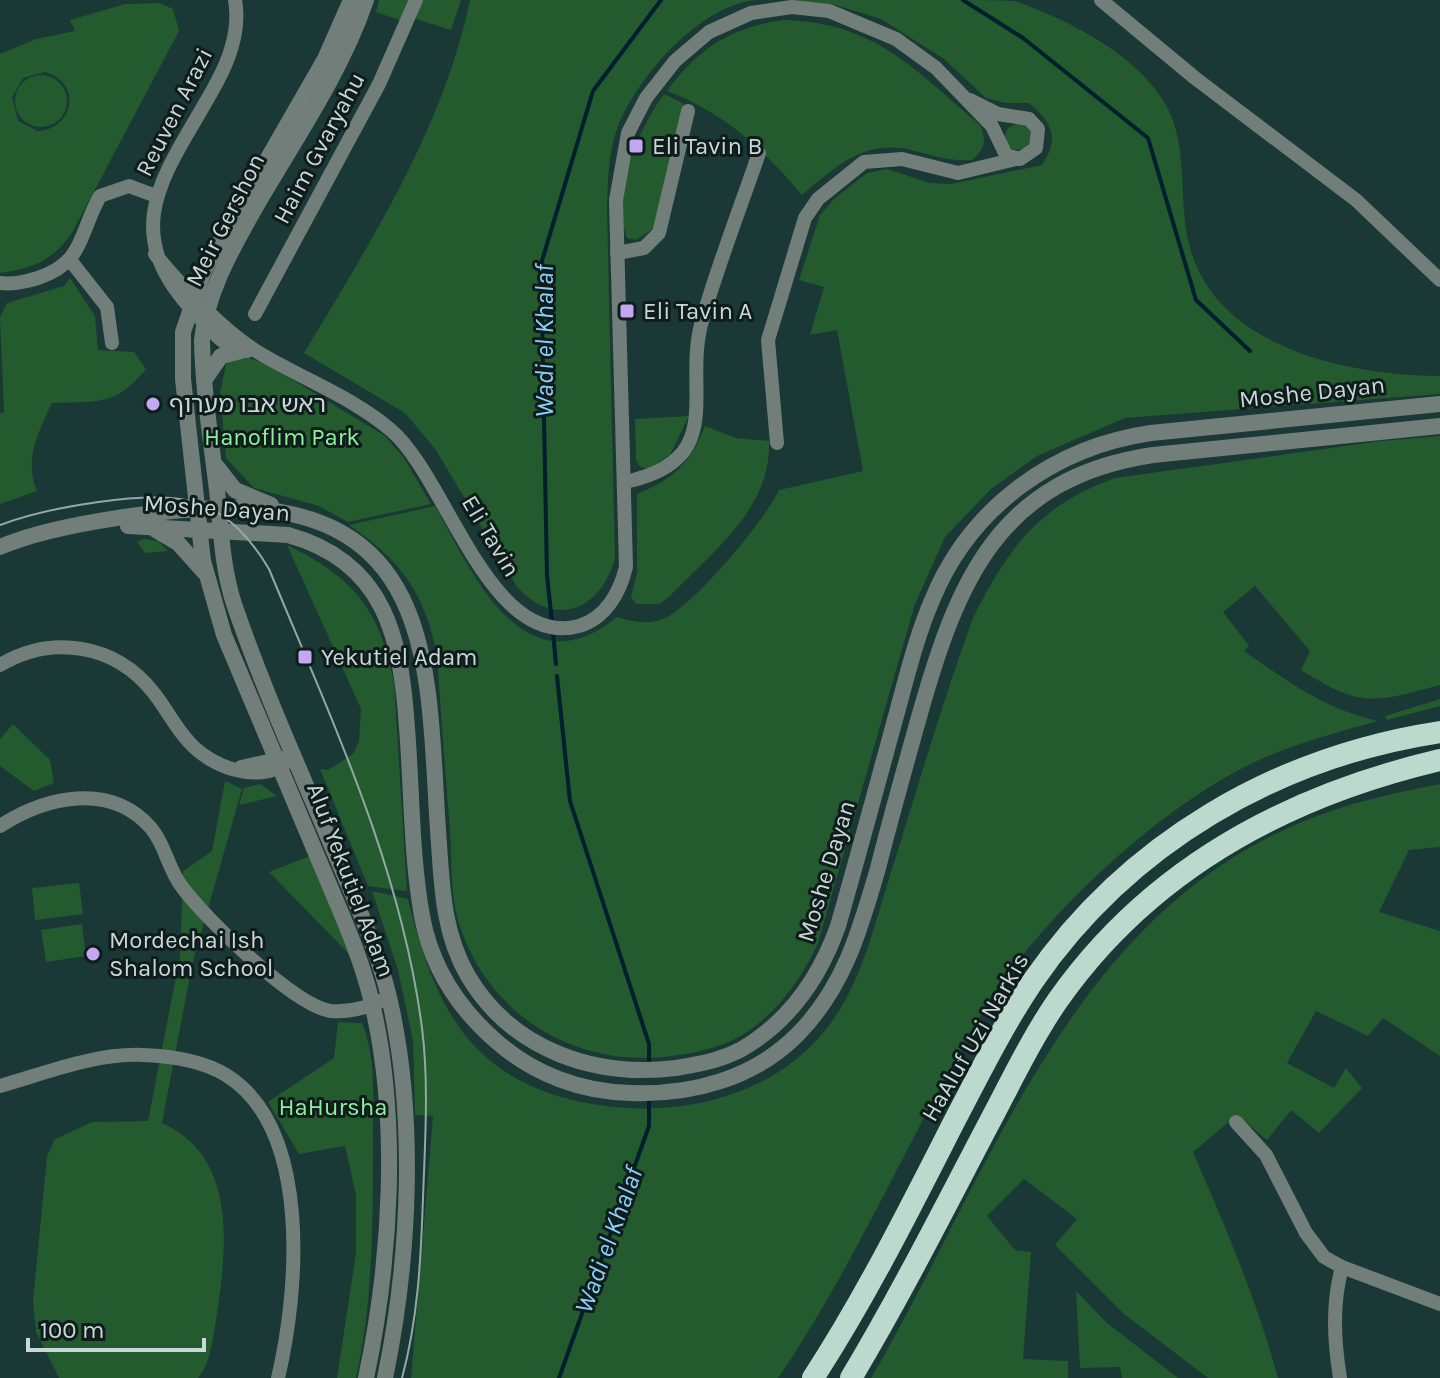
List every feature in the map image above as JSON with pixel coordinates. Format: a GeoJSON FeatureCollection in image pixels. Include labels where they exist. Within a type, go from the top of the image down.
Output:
{"type":"FeatureCollection","features":[{"type":"Feature","properties":{"kind":"highway"},"geometry":{"type":"LineString","coordinates":[[1334,758],[1440,717]]}},
{"type":"Feature","properties":{"kind":"highway","name":"HaAluf Uzi Narkis"},"geometry":{"type":"LineString","coordinates":[[813,1378],[1033,982],[1094,907],[1180,832],[1251,790],[1334,758],[1440,732]]}},
{"type":"Feature","properties":{"kind":"highway"},"geometry":{"type":"LineString","coordinates":[[851,1378],[1058,1000],[1088,961],[1126,921],[1211,853],[1287,810],[1389,772],[1440,760]]}},
{"type":"Feature","properties":{"kind":"highway"},"geometry":{"type":"LineString","coordinates":[[1389,772],[1440,766]]}},
{"type":"Feature","properties":{"kind":"highway"},"geometry":{"type":"LineString","coordinates":[[807,1378],[835,1343]]}},
{"type":"Feature","properties":{"kind":"street","name":"Reuven Arazi"},"geometry":{"type":"LineString","coordinates":[[206,315],[155,254],[151,229],[156,196],[224,68],[234,36],[235,0]]}},
{"type":"Feature","properties":{"kind":"street","name":"Meir Gershon"},"geometry":{"type":"LineString","coordinates":[[199,518],[181,365],[183,332],[191,300],[222,235],[325,59],[351,0]]}},
{"type":"Feature","properties":{"kind":"street","name":"Meir Gershon"},"geometry":{"type":"LineString","coordinates":[[220,529],[204,381],[206,315],[236,244],[337,66],[366,0]]}},
{"type":"Feature","properties":{"kind":"street","name":"Haim Gvaryahu"},"geometry":{"type":"LineString","coordinates":[[255,314],[379,84],[416,0]]}},
{"type":"Feature","properties":{"kind":"street"},"geometry":{"type":"LineString","coordinates":[[1101,0],[1195,78],[1356,200],[1440,280]]}},
{"type":"Feature","properties":{"kind":"street","name":"Eli Tavin"},"geometry":{"type":"LineString","coordinates":[[206,315],[227,344],[250,352],[359,407],[395,434],[433,481],[489,580],[521,614],[542,626],[582,625],[601,613],[618,593],[627,553],[616,200],[628,133],[646,98],[675,61],[730,20],[751,13],[792,7],[829,11],[896,39],[936,68],[970,100],[997,139]]}},
{"type":"Feature","properties":{"kind":"street","name":"Eli Tavin"},"geometry":{"type":"LineString","coordinates":[[970,100],[998,114],[1015,116]]}},
{"type":"Feature","properties":{"kind":"street"},"geometry":{"type":"LineString","coordinates":[[617,253],[644,248],[659,233],[688,111]]}},
{"type":"Feature","properties":{"kind":"street"},"geometry":{"type":"LineString","coordinates":[[777,443],[768,340],[811,207],[864,162],[902,159],[958,173],[1020,159],[1032,154],[1039,135],[1029,119],[1015,116],[1002,122],[982,167]]}},
{"type":"Feature","properties":{"kind":"street"},"geometry":{"type":"LineString","coordinates":[[997,139],[1006,155],[1020,159]]}},
{"type":"Feature","properties":{"kind":"street"},"geometry":{"type":"LineString","coordinates":[[625,482],[661,473],[680,455],[698,420],[701,323],[759,153]]}},
{"type":"Feature","properties":{"kind":"street","name":"Reuven Arazi"},"geometry":{"type":"LineString","coordinates":[[70,260],[84,238],[100,196],[129,186],[156,196]]}},
{"type":"Feature","properties":{"kind":"street"},"geometry":{"type":"LineString","coordinates":[[0,283],[33,280],[70,260],[107,307],[112,343]]}},
{"type":"Feature","properties":{"kind":"street"},"geometry":{"type":"LineString","coordinates":[[204,381],[221,356],[250,352]]}},
{"type":"Feature","properties":{"kind":"street","name":"Moshe Dayan"},"geometry":{"type":"LineString","coordinates":[[91,525],[147,526],[199,518],[219,508],[296,513],[323,523],[368,553],[401,591],[414,618],[426,673],[445,914],[458,956],[474,986],[513,1026],[565,1058],[602,1068],[668,1069],[716,1060],[749,1045],[780,1020],[822,965],[838,926],[926,615],[954,557],[995,507],[1048,467],[1107,441],[1151,433],[1440,404]]}},
{"type":"Feature","properties":{"kind":"street","name":"Moshe Dayan"},"geometry":{"type":"LineString","coordinates":[[220,529],[260,531],[301,538],[339,559],[374,594],[393,626],[404,676],[422,919],[437,964],[456,999],[498,1044],[534,1068],[577,1086],[644,1093],[698,1088],[746,1073],[796,1036],[830,996],[859,933],[947,623],[974,568],[1010,523],[1060,486],[1123,460],[1440,426]]}},
{"type":"Feature","properties":{"kind":"street"},"geometry":{"type":"LineString","coordinates":[[214,463],[228,484],[240,493],[296,513]]}},
{"type":"Feature","properties":{"kind":"street"},"geometry":{"type":"LineString","coordinates":[[196,492],[260,531]]}},
{"type":"Feature","properties":{"kind":"street","name":"Moshe Dayan"},"geometry":{"type":"LineString","coordinates":[[0,547],[45,532],[179,511],[199,518]]}},
{"type":"Feature","properties":{"kind":"street"},"geometry":{"type":"LineString","coordinates":[[199,518],[220,529]]}},
{"type":"Feature","properties":{"kind":"street","name":"Aluf Yekutiel Adam"},"geometry":{"type":"LineString","coordinates":[[199,518],[205,572],[224,635],[366,925],[389,997],[403,1080],[405,1158],[398,1304],[385,1378]]}},
{"type":"Feature","properties":{"kind":"street"},"geometry":{"type":"LineString","coordinates":[[147,526],[178,543],[205,572]]}},
{"type":"Feature","properties":{"kind":"street","name":"Aluf Yekutiel Adam"},"geometry":{"type":"LineString","coordinates":[[220,529],[223,561],[234,604],[284,760],[349,931],[371,1002],[385,1082],[387,1158],[380,1302],[366,1378]]}},
{"type":"Feature","properties":{"kind":"street"},"geometry":{"type":"LineString","coordinates":[[0,665],[22,653],[53,646],[100,652],[138,675],[199,752],[229,765],[249,766],[284,760]]}},
{"type":"Feature","properties":{"kind":"street"},"geometry":{"type":"LineString","coordinates":[[0,826],[52,801],[94,799],[122,807],[152,829],[179,883],[206,915],[276,979],[315,1006],[371,1002],[389,997]]}},
{"type":"Feature","properties":{"kind":"street"},"geometry":{"type":"LineString","coordinates":[[0,1086],[92,1061],[143,1055],[202,1065],[238,1083],[271,1130],[290,1192],[293,1257],[278,1378]]}},
{"type":"Feature","properties":{"kind":"street"},"geometry":{"type":"LineString","coordinates":[[1236,1122],[1266,1155],[1315,1247],[1342,1267],[1440,1304]]}},
{"type":"Feature","properties":{"kind":"street"},"geometry":{"type":"LineString","coordinates":[[1340,1378],[1334,1295],[1342,1267]]}},
{"type":"Feature","properties":{"kind":"green space"},"geometry":{"type":"Polygon","coordinates":[[[379,0],[409,0],[402,21],[376,12],[379,0]]]}},
{"type":"Feature","properties":{"kind":"green space"},"geometry":{"type":"Polygon","coordinates":[[[422,0],[461,0],[451,30],[416,19],[422,0]]]}},
{"type":"Feature","properties":{"kind":"green space"},"geometry":{"type":"Polygon","coordinates":[[[470,0],[756,0],[713,15],[673,47],[639,88],[626,109],[614,139],[607,208],[615,558],[599,590],[575,608],[547,608],[517,587],[436,450],[405,413],[304,353],[402,183],[442,93],[470,0]]]}},
{"type":"Feature","properties":{"kind":"green space"},"geometry":{"type":"Polygon","coordinates":[[[790,0],[1015,1],[1079,29],[1139,71],[1167,107],[1174,123],[1181,157],[1189,244],[1204,280],[1226,309],[1256,332],[1290,349],[1327,361],[1366,370],[1440,376],[1440,394],[1125,418],[1037,456],[991,489],[945,537],[915,604],[818,943],[797,980],[780,1003],[759,1023],[740,1037],[723,1044],[679,1055],[643,1058],[609,1055],[576,1046],[546,1032],[518,1013],[494,989],[475,960],[460,927],[454,904],[437,655],[432,633],[418,596],[397,565],[349,525],[435,506],[484,591],[505,615],[528,633],[554,641],[584,637],[617,617],[641,622],[665,618],[694,596],[728,560],[760,521],[779,490],[863,471],[837,330],[810,335],[824,287],[799,280],[820,215],[834,199],[867,173],[887,169],[930,183],[951,184],[1042,165],[1051,146],[1051,131],[1029,103],[1005,103],[986,98],[944,59],[881,19],[836,5],[790,0]]]}},
{"type":"Feature","properties":{"kind":"green space"},"geometry":{"type":"Polygon","coordinates":[[[160,3],[173,9],[179,31],[66,241],[42,261],[0,273],[0,54],[36,39],[75,31],[70,20],[125,4],[160,3]],[[45,72],[23,78],[12,97],[18,121],[38,131],[60,122],[66,114],[69,94],[57,77],[45,72]]]}},
{"type":"Feature","properties":{"kind":"green space"},"geometry":{"type":"Polygon","coordinates":[[[783,20],[843,30],[892,53],[980,125],[984,144],[980,152],[972,160],[964,160],[911,150],[878,148],[851,158],[802,195],[757,147],[725,121],[667,91],[691,63],[717,42],[747,28],[783,20]]]}},
{"type":"Feature","properties":{"kind":"green space"},"geometry":{"type":"Polygon","coordinates":[[[41,75],[59,83],[67,101],[59,119],[41,127],[23,119],[15,101],[23,83],[41,75]]]}},
{"type":"Feature","properties":{"kind":"green space"},"geometry":{"type":"Polygon","coordinates":[[[664,94],[684,104],[653,229],[636,240],[627,238],[622,202],[629,163],[645,126],[664,94]]]}},
{"type":"Feature","properties":{"kind":"green space"},"geometry":{"type":"Polygon","coordinates":[[[1018,124],[1027,128],[1031,137],[1027,146],[1018,150],[1009,146],[1005,137],[1009,128],[1018,124]]]}},
{"type":"Feature","properties":{"kind":"green space"},"geometry":{"type":"Polygon","coordinates":[[[70,278],[95,316],[98,350],[134,352],[146,369],[125,390],[105,400],[52,403],[32,457],[37,491],[0,504],[0,413],[4,412],[0,317],[7,303],[64,286],[70,278]]]}},
{"type":"Feature","properties":{"kind":"green space","name":"Hanoflim Park"},"geometry":{"type":"Polygon","coordinates":[[[245,357],[265,363],[385,436],[404,458],[431,504],[348,522],[319,506],[254,488],[226,458],[220,393],[227,360],[245,357]]]}},
{"type":"Feature","properties":{"kind":"green space"},"geometry":{"type":"Polygon","coordinates":[[[689,416],[670,455],[649,469],[640,467],[636,460],[635,419],[689,416]]]}},
{"type":"Feature","properties":{"kind":"green space"},"geometry":{"type":"Polygon","coordinates":[[[705,426],[736,438],[769,441],[761,487],[736,527],[669,597],[659,604],[636,604],[631,597],[637,573],[637,494],[671,476],[687,460],[705,426]]]}},
{"type":"Feature","properties":{"kind":"green space"},"geometry":{"type":"Polygon","coordinates":[[[1440,436],[1440,685],[1382,698],[1354,696],[1339,691],[1301,670],[1310,651],[1255,586],[1223,612],[1249,646],[1244,651],[1324,702],[1378,721],[1274,754],[1207,789],[1136,841],[1069,903],[1012,969],[989,1002],[835,1287],[778,1378],[411,1378],[433,1116],[415,1115],[413,1041],[398,970],[372,891],[408,899],[429,969],[442,999],[459,1027],[480,1051],[505,1072],[536,1088],[573,1100],[607,1106],[675,1107],[741,1091],[799,1057],[823,1033],[848,995],[873,931],[973,618],[1013,550],[1046,516],[1066,501],[1115,478],[1381,441],[1440,436]]]}},
{"type":"Feature","properties":{"kind":"green space"},"geometry":{"type":"Polygon","coordinates":[[[144,539],[158,541],[168,551],[145,553],[137,542],[144,539]]]}},
{"type":"Feature","properties":{"kind":"green space"},"geometry":{"type":"Polygon","coordinates":[[[287,545],[346,583],[360,598],[381,634],[394,682],[407,891],[368,886],[320,769],[328,770],[353,754],[359,741],[361,709],[287,545]]]}},
{"type":"Feature","properties":{"kind":"green space"},"geometry":{"type":"Polygon","coordinates":[[[1440,699],[1440,706],[1387,720],[1385,716],[1440,699]]]}},
{"type":"Feature","properties":{"kind":"green space"},"geometry":{"type":"Polygon","coordinates":[[[13,724],[50,760],[54,783],[34,791],[0,766],[0,739],[13,724]]]}},
{"type":"Feature","properties":{"kind":"green space"},"geometry":{"type":"Polygon","coordinates":[[[225,781],[242,789],[192,965],[162,1123],[186,1138],[204,1157],[215,1180],[221,1205],[223,1260],[209,1356],[198,1378],[59,1378],[36,1332],[33,1301],[47,1156],[55,1139],[92,1122],[148,1121],[180,956],[183,871],[212,851],[225,781]]]}},
{"type":"Feature","properties":{"kind":"green space"},"geometry":{"type":"Polygon","coordinates":[[[260,784],[277,796],[239,805],[244,788],[260,784]]]}},
{"type":"Feature","properties":{"kind":"green space"},"geometry":{"type":"Polygon","coordinates":[[[1440,784],[1440,847],[1409,850],[1379,912],[1440,931],[1440,1056],[1383,1018],[1368,1036],[1316,1011],[1287,1063],[1334,1088],[1346,1068],[1362,1088],[1319,1133],[1291,1110],[1267,1140],[1237,1115],[1193,1152],[1250,1292],[1278,1378],[1208,1378],[1124,1314],[1055,1245],[1077,1219],[1024,1179],[987,1216],[1015,1250],[1031,1252],[1023,1359],[1068,1361],[1068,1378],[871,1378],[1000,1134],[1047,1054],[1100,980],[1161,914],[1232,858],[1317,816],[1362,801],[1440,784]]]}},
{"type":"Feature","properties":{"kind":"green space"},"geometry":{"type":"Polygon","coordinates":[[[310,856],[351,956],[269,872],[310,856]]]}},
{"type":"Feature","properties":{"kind":"green space"},"geometry":{"type":"Polygon","coordinates":[[[79,883],[83,914],[35,920],[32,888],[79,883]]]}},
{"type":"Feature","properties":{"kind":"green space"},"geometry":{"type":"Polygon","coordinates":[[[82,924],[86,956],[46,962],[41,930],[82,924]]]}},
{"type":"Feature","properties":{"kind":"green space","name":"HaHursha"},"geometry":{"type":"Polygon","coordinates":[[[338,1022],[362,1023],[370,1049],[373,1077],[371,1255],[366,1317],[356,1378],[337,1378],[356,1253],[356,1195],[345,1146],[299,1154],[268,1102],[334,1058],[338,1022]]]}},
{"type":"Feature","properties":{"kind":"green space"},"geometry":{"type":"Polygon","coordinates":[[[1076,1291],[1107,1323],[1178,1378],[1122,1378],[1120,1367],[1080,1368],[1076,1291]]]}},
{"type":"Feature","properties":{"kind":"waterway","name":"Wadi el Khalaf"},"geometry":{"type":"LineString","coordinates":[[552,623],[547,575],[541,264],[593,91],[661,0]]}},
{"type":"Feature","properties":{"kind":"waterway"},"geometry":{"type":"LineString","coordinates":[[963,0],[1023,38],[1148,138],[1196,300],[1250,351]]}},
{"type":"Feature","properties":{"kind":"waterway","name":"Wadi el Khalaf"},"geometry":{"type":"LineString","coordinates":[[553,632],[556,664]]}},
{"type":"Feature","properties":{"kind":"waterway","name":"Wadi el Khalaf"},"geometry":{"type":"LineString","coordinates":[[557,676],[570,801],[649,1044],[649,1063]]}},
{"type":"Feature","properties":{"kind":"waterway","name":"Wadi el Khalaf"},"geometry":{"type":"LineString","coordinates":[[559,1378],[649,1126],[649,1100]]}},
{"type":"Feature","properties":{"kind":"tram line"},"geometry":{"type":"LineString","coordinates":[[0,525],[43,512],[98,502],[177,499],[197,503],[230,521],[247,538],[269,569],[339,737],[381,851],[412,968],[422,1028],[426,1113],[421,1243],[415,1311],[402,1378]]}},
{"type":"Feature","properties":{"kind":"place","name":"Eli Tavin B"},"geometry":{"type":"Point","coordinates":[636,146]}},
{"type":"Feature","properties":{"kind":"place","name":"Eli Tavin A"},"geometry":{"type":"Point","coordinates":[627,311]}},
{"type":"Feature","properties":{"kind":"place","name":"ראש אבו מערוף"},"geometry":{"type":"Point","coordinates":[153,404]}},
{"type":"Feature","properties":{"kind":"place","name":"Yekutiel Adam"},"geometry":{"type":"Point","coordinates":[305,657]}},
{"type":"Feature","properties":{"kind":"place","name":"Mordechai Ish Shalom School"},"geometry":{"type":"Point","coordinates":[93,954]}}]}
